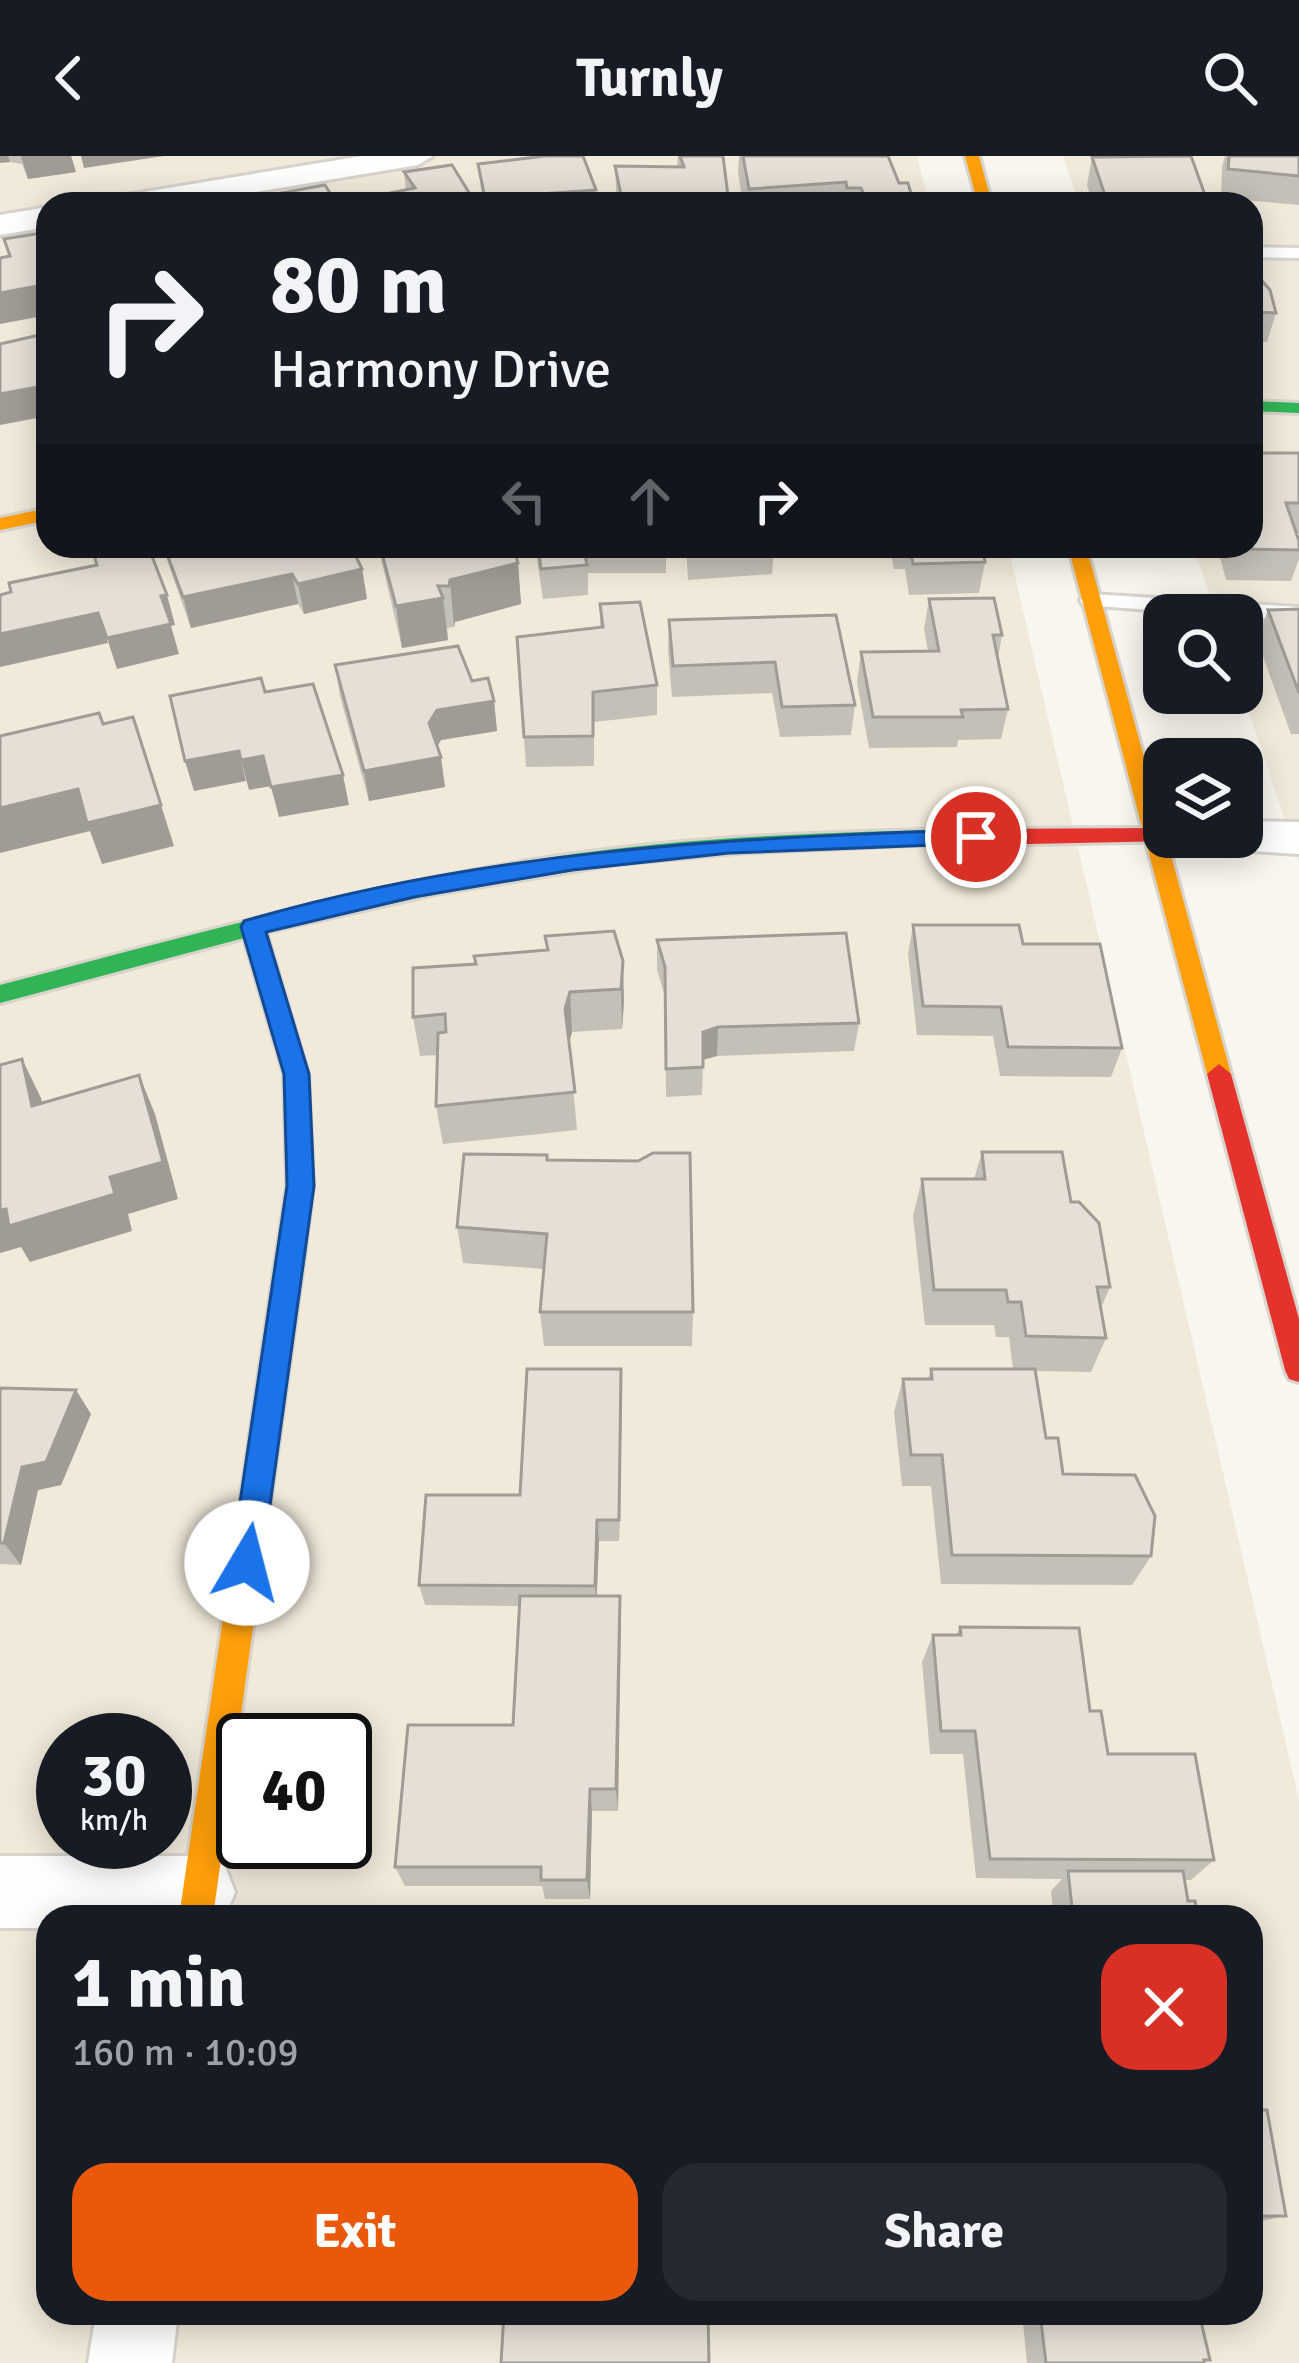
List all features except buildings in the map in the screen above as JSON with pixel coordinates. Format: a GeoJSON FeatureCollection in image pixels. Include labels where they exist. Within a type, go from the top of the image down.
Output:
{"type":"FeatureCollection","features":[{"type":"Feature","properties":{"kind":"street"},"geometry":{"type":"LineString","coordinates":[[199,192],[418,156]]}},
{"type":"Feature","properties":{"kind":"street"},"geometry":{"type":"LineString","coordinates":[[972,156],[982,192]]}},
{"type":"Feature","properties":{"kind":"street"},"geometry":{"type":"LineString","coordinates":[[0,225],[36,219]]}},
{"type":"Feature","properties":{"kind":"street"},"geometry":{"type":"LineString","coordinates":[[1263,406],[1299,408]]}},
{"type":"Feature","properties":{"kind":"street"},"geometry":{"type":"LineString","coordinates":[[0,524],[36,516]]}},
{"type":"Feature","properties":{"kind":"street"},"geometry":{"type":"LineString","coordinates":[[1080,558],[1143,778]]}},
{"type":"Feature","properties":{"kind":"street"},"geometry":{"type":"LineString","coordinates":[[0,994],[414,889],[572,862],[729,845],[886,838],[1143,836]]}},
{"type":"Feature","properties":{"kind":"street"},"geometry":{"type":"LineString","coordinates":[[1263,838],[1299,838]]}},
{"type":"Feature","properties":{"kind":"street"},"geometry":{"type":"LineString","coordinates":[[1166,858],[1299,1370]]}},
{"type":"Feature","properties":{"kind":"street"},"geometry":{"type":"LineString","coordinates":[[0,1892],[197,1905],[301,1186],[296,1074],[253,927]]}},
{"type":"Feature","properties":{"kind":"street"},"geometry":{"type":"LineString","coordinates":[[130,2363],[135,2325]]}},
{"type":"Feature","properties":{"kind":"lane"},"geometry":{"type":"LineString","coordinates":[[1263,252],[1299,253]]}},
{"type":"Feature","properties":{"kind":"lane"},"geometry":{"type":"LineString","coordinates":[[1091,600],[1299,614]]}},
{"type":"Feature","properties":{"kind":"shaded area"},"geometry":{"type":"Polygon","coordinates":[[[0,156],[917,156],[926,192],[36,192],[36,558],[1011,558],[1299,1800],[1299,2363],[0,2363],[0,156]]]}},
{"type":"Feature","properties":{"kind":"shaded area"},"geometry":{"type":"Polygon","coordinates":[[[1063,156],[1299,156],[1299,862],[1263,754],[1263,738],[1258,738],[1250,714],[1263,714],[1263,594],[1210,594],[1197,558],[1263,558],[1263,192],[1075,192],[1063,156]]]}},
{"type":"Feature","properties":{"kind":"traffic: fast"},"geometry":{"type":"LineString","coordinates":[[1263,406],[1299,408]]}},
{"type":"Feature","properties":{"kind":"traffic: fast"},"geometry":{"type":"LineString","coordinates":[[0,994],[310,913],[557,864],[735,846],[973,837]]}},
{"type":"Feature","properties":{"kind":"traffic: fast"},"geometry":{"type":"LineString","coordinates":[[253,927],[296,1074],[300,1186],[289,1265]]}},
{"type":"Feature","properties":{"kind":"traffic: slow"},"geometry":{"type":"LineString","coordinates":[[972,156],[982,192]]}},
{"type":"Feature","properties":{"kind":"traffic: slow"},"geometry":{"type":"LineString","coordinates":[[0,524],[36,516]]}},
{"type":"Feature","properties":{"kind":"traffic: slow"},"geometry":{"type":"LineString","coordinates":[[1080,558],[1219,1074]]}},
{"type":"Feature","properties":{"kind":"traffic: slow"},"geometry":{"type":"LineString","coordinates":[[198,1905],[289,1265]]}},
{"type":"Feature","properties":{"kind":"traffic: jam"},"geometry":{"type":"LineString","coordinates":[[973,837],[1143,836]]}},
{"type":"Feature","properties":{"kind":"traffic: jam"},"geometry":{"type":"LineString","coordinates":[[1219,1074],[1299,1370]]}},
{"type":"Feature","properties":{"kind":"route"},"geometry":{"type":"LineString","coordinates":[[247,1563],[301,1186],[296,1074],[253,927],[414,889],[572,862],[729,845],[976,837]]}}]}
